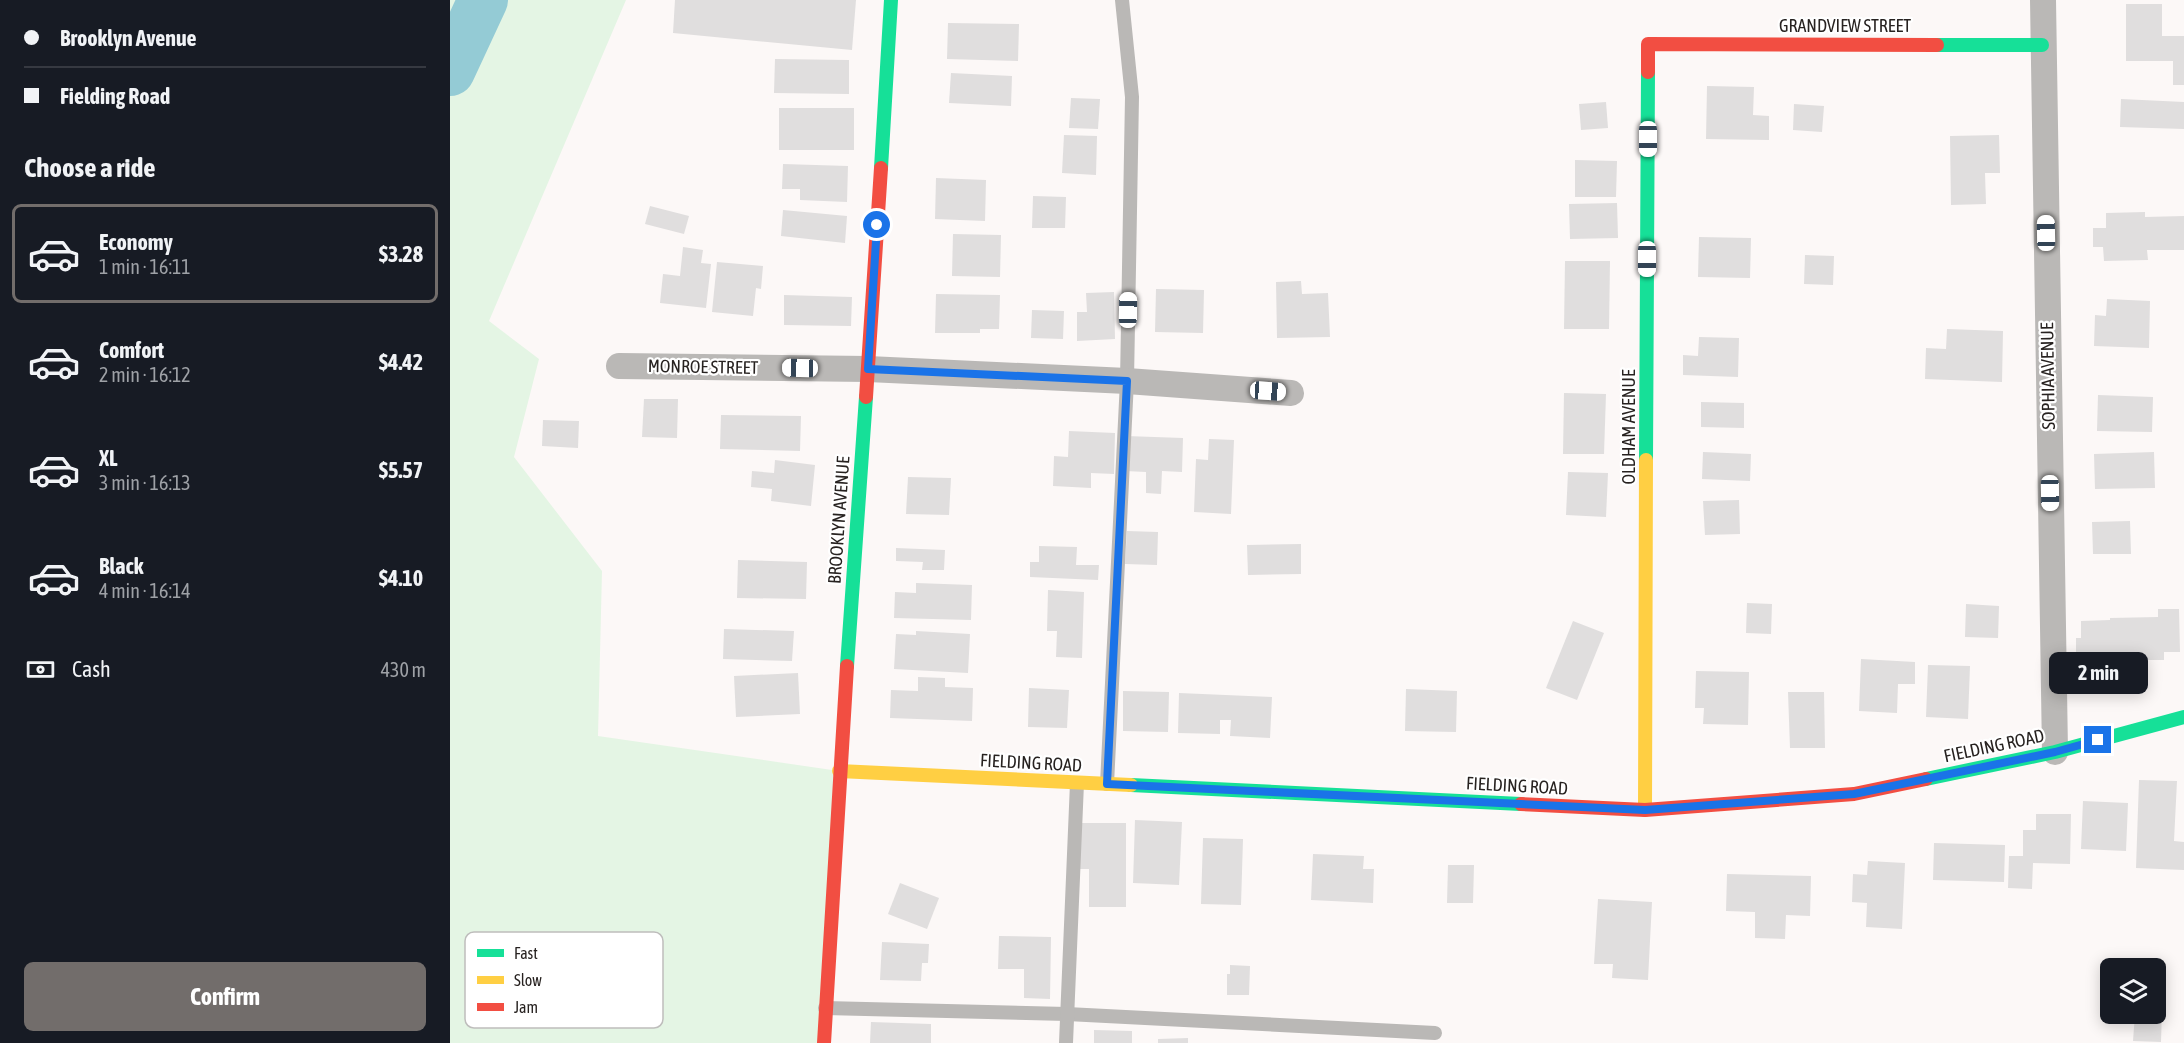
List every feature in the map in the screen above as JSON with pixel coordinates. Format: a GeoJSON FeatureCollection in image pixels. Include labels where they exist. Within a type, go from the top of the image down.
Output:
{"type":"FeatureCollection","features":[{"type":"Feature","properties":{"kind":"street","name":"BROOKLYN AVENUE"},"geometry":{"type":"LineString","coordinates":[[824,1043],[839,771],[868,369],[891,0]]}},
{"type":"Feature","properties":{"kind":"street","name":"SOPHIA AVENUE"},"geometry":{"type":"LineString","coordinates":[[2043,0],[2055,752]]}},
{"type":"Feature","properties":{"kind":"street","name":"GRANDVIEW STREET"},"geometry":{"type":"LineString","coordinates":[[1648,44],[2042,45]]}},
{"type":"Feature","properties":{"kind":"street","name":"OLDHAM AVENUE"},"geometry":{"type":"LineString","coordinates":[[1645,810],[1648,44]]}},
{"type":"Feature","properties":{"kind":"street","name":"MONROE STREET"},"geometry":{"type":"LineString","coordinates":[[619,366],[868,369],[1127,381],[1291,393]]}},
{"type":"Feature","properties":{"kind":"street","name":"FIELDING ROAD"},"geometry":{"type":"LineString","coordinates":[[839,771],[1645,810],[1854,794],[2055,752],[2184,717]]}},
{"type":"Feature","properties":{"kind":"lane"},"geometry":{"type":"LineString","coordinates":[[1107,784],[1127,381],[1132,97],[1122,0]]}},
{"type":"Feature","properties":{"kind":"lane"},"geometry":{"type":"LineString","coordinates":[[1066,1043],[1077,783]]}},
{"type":"Feature","properties":{"kind":"lane"},"geometry":{"type":"LineString","coordinates":[[825,1008],[1067,1014],[1435,1033]]}},
{"type":"Feature","properties":{"kind":"green space"},"geometry":{"type":"Polygon","coordinates":[[[450,0],[626,0],[489,321],[539,359],[514,457],[602,571],[598,736],[839,771],[824,1043],[450,1043],[450,0]]]}},
{"type":"Feature","properties":{"kind":"building"},"geometry":{"type":"Polygon","coordinates":[[[675,0],[856,0],[852,50],[673,33],[675,0]]]}},
{"type":"Feature","properties":{"kind":"building"},"geometry":{"type":"Polygon","coordinates":[[[2126,4],[2162,4],[2162,36],[2184,36],[2184,85],[2173,85],[2173,61],[2126,61],[2126,4]]]}},
{"type":"Feature","properties":{"kind":"building"},"geometry":{"type":"Polygon","coordinates":[[[948,23],[1019,24],[1018,61],[947,59],[948,23]]]}},
{"type":"Feature","properties":{"kind":"building"},"geometry":{"type":"Polygon","coordinates":[[[775,59],[849,60],[849,94],[774,93],[775,59]]]}},
{"type":"Feature","properties":{"kind":"building"},"geometry":{"type":"Polygon","coordinates":[[[951,73],[1012,76],[1011,106],[949,103],[951,73]]]}},
{"type":"Feature","properties":{"kind":"building"},"geometry":{"type":"Polygon","coordinates":[[[1707,86],[1754,87],[1753,115],[1769,116],[1769,140],[1706,139],[1707,86]]]}},
{"type":"Feature","properties":{"kind":"building"},"geometry":{"type":"Polygon","coordinates":[[[1071,98],[1100,99],[1098,129],[1069,128],[1071,98]]]}},
{"type":"Feature","properties":{"kind":"building"},"geometry":{"type":"Polygon","coordinates":[[[2121,99],[2184,102],[2184,129],[2120,127],[2121,99]]]}},
{"type":"Feature","properties":{"kind":"building"},"geometry":{"type":"Polygon","coordinates":[[[1606,102],[1608,128],[1581,130],[1579,104],[1606,102]]]}},
{"type":"Feature","properties":{"kind":"building"},"geometry":{"type":"Polygon","coordinates":[[[1794,104],[1824,106],[1822,132],[1793,130],[1794,104]]]}},
{"type":"Feature","properties":{"kind":"building"},"geometry":{"type":"Polygon","coordinates":[[[779,108],[854,108],[854,150],[779,150],[779,108]]]}},
{"type":"Feature","properties":{"kind":"building"},"geometry":{"type":"Polygon","coordinates":[[[1064,135],[1097,136],[1096,175],[1062,173],[1064,135]]]}},
{"type":"Feature","properties":{"kind":"building"},"geometry":{"type":"Polygon","coordinates":[[[1999,135],[2000,173],[1985,173],[1986,204],[1951,205],[1950,136],[1999,135]]]}},
{"type":"Feature","properties":{"kind":"building"},"geometry":{"type":"Polygon","coordinates":[[[1575,160],[1617,161],[1616,197],[1575,197],[1575,160]]]}},
{"type":"Feature","properties":{"kind":"building"},"geometry":{"type":"Polygon","coordinates":[[[783,164],[848,166],[847,202],[800,200],[800,189],[782,189],[783,164]]]}},
{"type":"Feature","properties":{"kind":"building"},"geometry":{"type":"Polygon","coordinates":[[[936,178],[986,180],[985,221],[935,219],[936,178]]]}},
{"type":"Feature","properties":{"kind":"building"},"geometry":{"type":"Polygon","coordinates":[[[1033,196],[1066,197],[1065,228],[1032,228],[1033,196]]]}},
{"type":"Feature","properties":{"kind":"building"},"geometry":{"type":"Polygon","coordinates":[[[1617,203],[1618,238],[1570,239],[1569,204],[1617,203]]]}},
{"type":"Feature","properties":{"kind":"building"},"geometry":{"type":"Polygon","coordinates":[[[650,206],[689,216],[684,234],[645,224],[650,206]]]}},
{"type":"Feature","properties":{"kind":"building"},"geometry":{"type":"Polygon","coordinates":[[[783,210],[847,216],[845,243],[781,236],[783,210]]]}},
{"type":"Feature","properties":{"kind":"building"},"geometry":{"type":"Polygon","coordinates":[[[2145,212],[2145,217],[2184,216],[2184,250],[2147,250],[2148,260],[2104,261],[2103,247],[2093,247],[2093,228],[2106,228],[2106,213],[2145,212]]]}},
{"type":"Feature","properties":{"kind":"building"},"geometry":{"type":"Polygon","coordinates":[[[953,234],[1001,235],[1000,277],[952,276],[953,234]]]}},
{"type":"Feature","properties":{"kind":"building"},"geometry":{"type":"Polygon","coordinates":[[[1699,237],[1751,238],[1750,278],[1698,277],[1699,237]]]}},
{"type":"Feature","properties":{"kind":"building"},"geometry":{"type":"Polygon","coordinates":[[[683,247],[703,250],[701,263],[711,264],[706,308],[660,303],[663,274],[680,276],[683,247]]]}},
{"type":"Feature","properties":{"kind":"building"},"geometry":{"type":"Polygon","coordinates":[[[1805,255],[1834,256],[1833,285],[1804,284],[1805,255]]]}},
{"type":"Feature","properties":{"kind":"building"},"geometry":{"type":"Polygon","coordinates":[[[1565,261],[1610,261],[1609,329],[1564,329],[1565,261]]]}},
{"type":"Feature","properties":{"kind":"building"},"geometry":{"type":"Polygon","coordinates":[[[717,262],[763,266],[761,289],[756,288],[753,316],[712,312],[717,262]]]}},
{"type":"Feature","properties":{"kind":"building"},"geometry":{"type":"Polygon","coordinates":[[[1301,281],[1302,294],[1328,293],[1330,337],[1277,338],[1276,282],[1301,281]]]}},
{"type":"Feature","properties":{"kind":"building"},"geometry":{"type":"Polygon","coordinates":[[[1156,289],[1204,290],[1203,333],[1155,332],[1156,289]]]}},
{"type":"Feature","properties":{"kind":"building"},"geometry":{"type":"Polygon","coordinates":[[[1114,292],[1115,339],[1077,341],[1077,312],[1087,312],[1086,293],[1114,292]]]}},
{"type":"Feature","properties":{"kind":"building"},"geometry":{"type":"Polygon","coordinates":[[[936,294],[1000,295],[999,329],[980,329],[980,333],[935,333],[936,294]]]}},
{"type":"Feature","properties":{"kind":"building"},"geometry":{"type":"Polygon","coordinates":[[[784,295],[852,297],[851,326],[784,325],[784,295]]]}},
{"type":"Feature","properties":{"kind":"building"},"geometry":{"type":"Polygon","coordinates":[[[2107,299],[2150,301],[2149,348],[2094,346],[2095,315],[2106,316],[2107,299]]]}},
{"type":"Feature","properties":{"kind":"building"},"geometry":{"type":"Polygon","coordinates":[[[1032,310],[1064,311],[1063,339],[1031,338],[1032,310]]]}},
{"type":"Feature","properties":{"kind":"building"},"geometry":{"type":"Polygon","coordinates":[[[1947,329],[2003,331],[2002,382],[1925,379],[1926,348],[1946,349],[1947,329]]]}},
{"type":"Feature","properties":{"kind":"building"},"geometry":{"type":"Polygon","coordinates":[[[1699,337],[1739,338],[1738,377],[1683,375],[1683,355],[1698,356],[1699,337]]]}},
{"type":"Feature","properties":{"kind":"building"},"geometry":{"type":"Polygon","coordinates":[[[1564,393],[1606,394],[1604,454],[1563,454],[1564,393]]]}},
{"type":"Feature","properties":{"kind":"building"},"geometry":{"type":"Polygon","coordinates":[[[2098,395],[2153,397],[2152,432],[2097,431],[2098,395]]]}},
{"type":"Feature","properties":{"kind":"building"},"geometry":{"type":"Polygon","coordinates":[[[644,399],[678,399],[677,438],[642,437],[644,399]]]}},
{"type":"Feature","properties":{"kind":"building"},"geometry":{"type":"Polygon","coordinates":[[[1701,402],[1744,403],[1744,428],[1701,427],[1701,402]]]}},
{"type":"Feature","properties":{"kind":"building"},"geometry":{"type":"Polygon","coordinates":[[[721,415],[801,416],[800,451],[720,449],[721,415]]]}},
{"type":"Feature","properties":{"kind":"building"},"geometry":{"type":"Polygon","coordinates":[[[543,420],[579,421],[578,448],[542,446],[543,420]]]}},
{"type":"Feature","properties":{"kind":"building"},"geometry":{"type":"Polygon","coordinates":[[[1069,431],[1115,433],[1114,474],[1091,473],[1091,488],[1053,486],[1054,456],[1068,457],[1069,431]]]}},
{"type":"Feature","properties":{"kind":"building"},"geometry":{"type":"Polygon","coordinates":[[[1126,436],[1183,438],[1182,472],[1162,471],[1161,494],[1146,493],[1146,472],[1125,471],[1126,436]]]}},
{"type":"Feature","properties":{"kind":"building"},"geometry":{"type":"Polygon","coordinates":[[[1209,439],[1234,440],[1231,514],[1194,512],[1196,459],[1208,460],[1209,439]]]}},
{"type":"Feature","properties":{"kind":"building"},"geometry":{"type":"Polygon","coordinates":[[[1703,452],[1751,454],[1750,481],[1702,479],[1703,452]]]}},
{"type":"Feature","properties":{"kind":"building"},"geometry":{"type":"Polygon","coordinates":[[[2154,452],[2155,488],[2095,489],[2094,454],[2154,452]]]}},
{"type":"Feature","properties":{"kind":"building"},"geometry":{"type":"Polygon","coordinates":[[[775,460],[815,465],[811,506],[771,501],[772,489],[751,487],[752,471],[774,473],[775,460]]]}},
{"type":"Feature","properties":{"kind":"building"},"geometry":{"type":"Polygon","coordinates":[[[1568,472],[1608,473],[1606,517],[1566,515],[1568,472]]]}},
{"type":"Feature","properties":{"kind":"building"},"geometry":{"type":"Polygon","coordinates":[[[908,477],[951,478],[949,515],[906,514],[908,477]]]}},
{"type":"Feature","properties":{"kind":"building"},"geometry":{"type":"Polygon","coordinates":[[[1739,500],[1740,534],[1705,535],[1703,501],[1739,500]]]}},
{"type":"Feature","properties":{"kind":"building"},"geometry":{"type":"Polygon","coordinates":[[[2130,521],[2131,554],[2093,554],[2092,522],[2130,521]]]}},
{"type":"Feature","properties":{"kind":"building"},"geometry":{"type":"Polygon","coordinates":[[[1127,531],[1158,532],[1157,565],[1125,564],[1127,531]]]}},
{"type":"Feature","properties":{"kind":"building"},"geometry":{"type":"Polygon","coordinates":[[[1301,544],[1301,574],[1248,575],[1247,545],[1301,544]]]}},
{"type":"Feature","properties":{"kind":"building"},"geometry":{"type":"Polygon","coordinates":[[[1039,546],[1077,547],[1076,565],[1099,565],[1098,580],[1030,577],[1030,562],[1039,562],[1039,546]]]}},
{"type":"Feature","properties":{"kind":"building"},"geometry":{"type":"Polygon","coordinates":[[[896,548],[945,550],[944,570],[922,570],[923,562],[896,561],[896,548]]]}},
{"type":"Feature","properties":{"kind":"building"},"geometry":{"type":"Polygon","coordinates":[[[738,560],[807,562],[806,599],[737,598],[738,560]]]}},
{"type":"Feature","properties":{"kind":"building"},"geometry":{"type":"Polygon","coordinates":[[[916,583],[972,585],[971,620],[894,618],[895,592],[916,593],[916,583]]]}},
{"type":"Feature","properties":{"kind":"building"},"geometry":{"type":"Polygon","coordinates":[[[1048,590],[1084,592],[1082,658],[1056,657],[1057,631],[1047,631],[1048,590]]]}},
{"type":"Feature","properties":{"kind":"building"},"geometry":{"type":"Polygon","coordinates":[[[1747,603],[1772,604],[1771,634],[1746,633],[1747,603]]]}},
{"type":"Feature","properties":{"kind":"building"},"geometry":{"type":"Polygon","coordinates":[[[1966,604],[1999,606],[1998,638],[1965,637],[1966,604]]]}},
{"type":"Feature","properties":{"kind":"building"},"geometry":{"type":"Polygon","coordinates":[[[2158,609],[2179,609],[2180,652],[2164,652],[2164,660],[2124,660],[2125,668],[2076,669],[2076,638],[2081,638],[2081,621],[2158,617],[2158,609]]]}},
{"type":"Feature","properties":{"kind":"building"},"geometry":{"type":"Polygon","coordinates":[[[1573,621],[1604,633],[1577,700],[1546,688],[1573,621]]]}},
{"type":"Feature","properties":{"kind":"building"},"geometry":{"type":"Polygon","coordinates":[[[724,629],[794,631],[792,661],[723,659],[724,629]]]}},
{"type":"Feature","properties":{"kind":"building"},"geometry":{"type":"Polygon","coordinates":[[[916,631],[970,634],[968,673],[894,669],[896,634],[916,635],[916,631]]]}},
{"type":"Feature","properties":{"kind":"building"},"geometry":{"type":"Polygon","coordinates":[[[1861,659],[1915,662],[1915,684],[1898,684],[1897,713],[1859,711],[1861,659]]]}},
{"type":"Feature","properties":{"kind":"building"},"geometry":{"type":"Polygon","coordinates":[[[1928,665],[1970,666],[1968,719],[1926,717],[1928,665]]]}},
{"type":"Feature","properties":{"kind":"building"},"geometry":{"type":"Polygon","coordinates":[[[1696,671],[1749,672],[1748,725],[1703,724],[1704,708],[1695,708],[1696,671]]]}},
{"type":"Feature","properties":{"kind":"building"},"geometry":{"type":"Polygon","coordinates":[[[798,673],[800,714],[736,717],[734,676],[798,673]]]}},
{"type":"Feature","properties":{"kind":"building"},"geometry":{"type":"Polygon","coordinates":[[[918,677],[945,678],[945,687],[973,688],[972,721],[890,718],[891,690],[918,691],[918,677]]]}},
{"type":"Feature","properties":{"kind":"building"},"geometry":{"type":"Polygon","coordinates":[[[1029,688],[1069,690],[1067,728],[1028,727],[1029,688]]]}},
{"type":"Feature","properties":{"kind":"building"},"geometry":{"type":"Polygon","coordinates":[[[1406,689],[1457,691],[1456,732],[1405,731],[1406,689]]]}},
{"type":"Feature","properties":{"kind":"building"},"geometry":{"type":"Polygon","coordinates":[[[1123,691],[1169,692],[1168,732],[1123,731],[1123,691]]]}},
{"type":"Feature","properties":{"kind":"building"},"geometry":{"type":"Polygon","coordinates":[[[1788,692],[1824,692],[1825,748],[1790,748],[1788,692]]]}},
{"type":"Feature","properties":{"kind":"building"},"geometry":{"type":"Polygon","coordinates":[[[1179,693],[1272,697],[1270,738],[1230,736],[1231,720],[1220,720],[1220,734],[1178,733],[1179,693]]]}},
{"type":"Feature","properties":{"kind":"building"},"geometry":{"type":"Polygon","coordinates":[[[2139,780],[2177,781],[2174,841],[2184,842],[2184,870],[2136,868],[2139,780]]]}},
{"type":"Feature","properties":{"kind":"building"},"geometry":{"type":"Polygon","coordinates":[[[2083,801],[2128,803],[2126,851],[2081,849],[2083,801]]]}},
{"type":"Feature","properties":{"kind":"building"},"geometry":{"type":"Polygon","coordinates":[[[2036,814],[2071,814],[2070,864],[2033,863],[2032,889],[2008,888],[2009,856],[2023,856],[2023,830],[2036,830],[2036,814]]]}},
{"type":"Feature","properties":{"kind":"building"},"geometry":{"type":"Polygon","coordinates":[[[1135,820],[1182,822],[1179,885],[1133,883],[1135,820]]]}},
{"type":"Feature","properties":{"kind":"building"},"geometry":{"type":"Polygon","coordinates":[[[1079,823],[1126,823],[1126,907],[1089,907],[1089,869],[1079,869],[1079,823]]]}},
{"type":"Feature","properties":{"kind":"building"},"geometry":{"type":"Polygon","coordinates":[[[1203,838],[1243,839],[1241,905],[1201,904],[1203,838]]]}},
{"type":"Feature","properties":{"kind":"building"},"geometry":{"type":"Polygon","coordinates":[[[1934,843],[2005,845],[2004,882],[1933,880],[1934,843]]]}},
{"type":"Feature","properties":{"kind":"building"},"geometry":{"type":"Polygon","coordinates":[[[1313,854],[1364,856],[1363,869],[1374,869],[1373,903],[1311,900],[1313,854]]]}},
{"type":"Feature","properties":{"kind":"building"},"geometry":{"type":"Polygon","coordinates":[[[1868,861],[1905,863],[1902,929],[1866,927],[1867,903],[1852,902],[1853,874],[1867,875],[1868,861]]]}},
{"type":"Feature","properties":{"kind":"building"},"geometry":{"type":"Polygon","coordinates":[[[1448,865],[1474,865],[1473,903],[1447,903],[1448,865]]]}},
{"type":"Feature","properties":{"kind":"building"},"geometry":{"type":"Polygon","coordinates":[[[1727,874],[1811,876],[1810,916],[1786,915],[1785,939],[1755,938],[1755,912],[1726,911],[1727,874]]]}},
{"type":"Feature","properties":{"kind":"building"},"geometry":{"type":"Polygon","coordinates":[[[900,883],[939,898],[927,929],[888,914],[900,883]]]}},
{"type":"Feature","properties":{"kind":"building"},"geometry":{"type":"Polygon","coordinates":[[[1598,899],[1652,902],[1648,980],[1612,978],[1613,964],[1594,964],[1598,899]]]}},
{"type":"Feature","properties":{"kind":"building"},"geometry":{"type":"Polygon","coordinates":[[[999,936],[1051,937],[1050,999],[1024,998],[1024,969],[998,969],[999,936]]]}},
{"type":"Feature","properties":{"kind":"building"},"geometry":{"type":"Polygon","coordinates":[[[882,942],[929,944],[928,963],[922,963],[921,981],[880,980],[882,942]]]}},
{"type":"Feature","properties":{"kind":"building"},"geometry":{"type":"Polygon","coordinates":[[[1230,965],[1250,966],[1249,995],[1227,995],[1227,974],[1230,974],[1230,965]]]}},
{"type":"Feature","properties":{"kind":"building"},"geometry":{"type":"Polygon","coordinates":[[[871,1022],[931,1024],[931,1043],[870,1043],[871,1022]]]}},
{"type":"Feature","properties":{"kind":"building"},"geometry":{"type":"Polygon","coordinates":[[[2134,1024],[2162,1024],[2161,1042],[2133,1041],[2134,1024]]]}},
{"type":"Feature","properties":{"kind":"building"},"geometry":{"type":"Polygon","coordinates":[[[1094,1030],[1132,1031],[1132,1043],[1094,1043],[1094,1030]]]}},
{"type":"Feature","properties":{"kind":"building"},"geometry":{"type":"Polygon","coordinates":[[[1188,1038],[1188,1043],[1158,1043],[1158,1039],[1188,1038]]]}},
{"type":"Feature","properties":{"kind":"waterway"},"geometry":{"type":"LineString","coordinates":[[450,71],[483,0]]}},
{"type":"Feature","properties":{"kind":"traffic: fast"},"geometry":{"type":"LineString","coordinates":[[881,168],[891,0]]}},
{"type":"Feature","properties":{"kind":"traffic: fast"},"geometry":{"type":"LineString","coordinates":[[1937,45],[2042,45]]}},
{"type":"Feature","properties":{"kind":"traffic: fast"},"geometry":{"type":"LineString","coordinates":[[1646,460],[1648,72]]}},
{"type":"Feature","properties":{"kind":"traffic: fast"},"geometry":{"type":"LineString","coordinates":[[847,666],[866,397]]}},
{"type":"Feature","properties":{"kind":"traffic: fast"},"geometry":{"type":"LineString","coordinates":[[1926,779],[2055,752],[2184,717]]}},
{"type":"Feature","properties":{"kind":"traffic: fast"},"geometry":{"type":"LineString","coordinates":[[1131,785],[1521,804]]}},
{"type":"Feature","properties":{"kind":"traffic: slow"},"geometry":{"type":"LineString","coordinates":[[1645,810],[1646,460]]}},
{"type":"Feature","properties":{"kind":"traffic: slow"},"geometry":{"type":"LineString","coordinates":[[839,771],[1131,785]]}},
{"type":"Feature","properties":{"kind":"traffic: jam"},"geometry":{"type":"LineString","coordinates":[[1648,72],[1648,44],[1937,45]]}},
{"type":"Feature","properties":{"kind":"traffic: jam"},"geometry":{"type":"LineString","coordinates":[[866,397],[881,168]]}},
{"type":"Feature","properties":{"kind":"traffic: jam"},"geometry":{"type":"LineString","coordinates":[[824,1043],[847,666]]}},
{"type":"Feature","properties":{"kind":"traffic: jam"},"geometry":{"type":"LineString","coordinates":[[1521,804],[1645,810],[1854,794],[1926,779]]}},
{"type":"Feature","properties":{"kind":"route"},"geometry":{"type":"LineString","coordinates":[[877,225],[868,369],[1127,381],[1107,784],[1645,810],[1854,794],[2055,752],[2098,740]]}}]}
